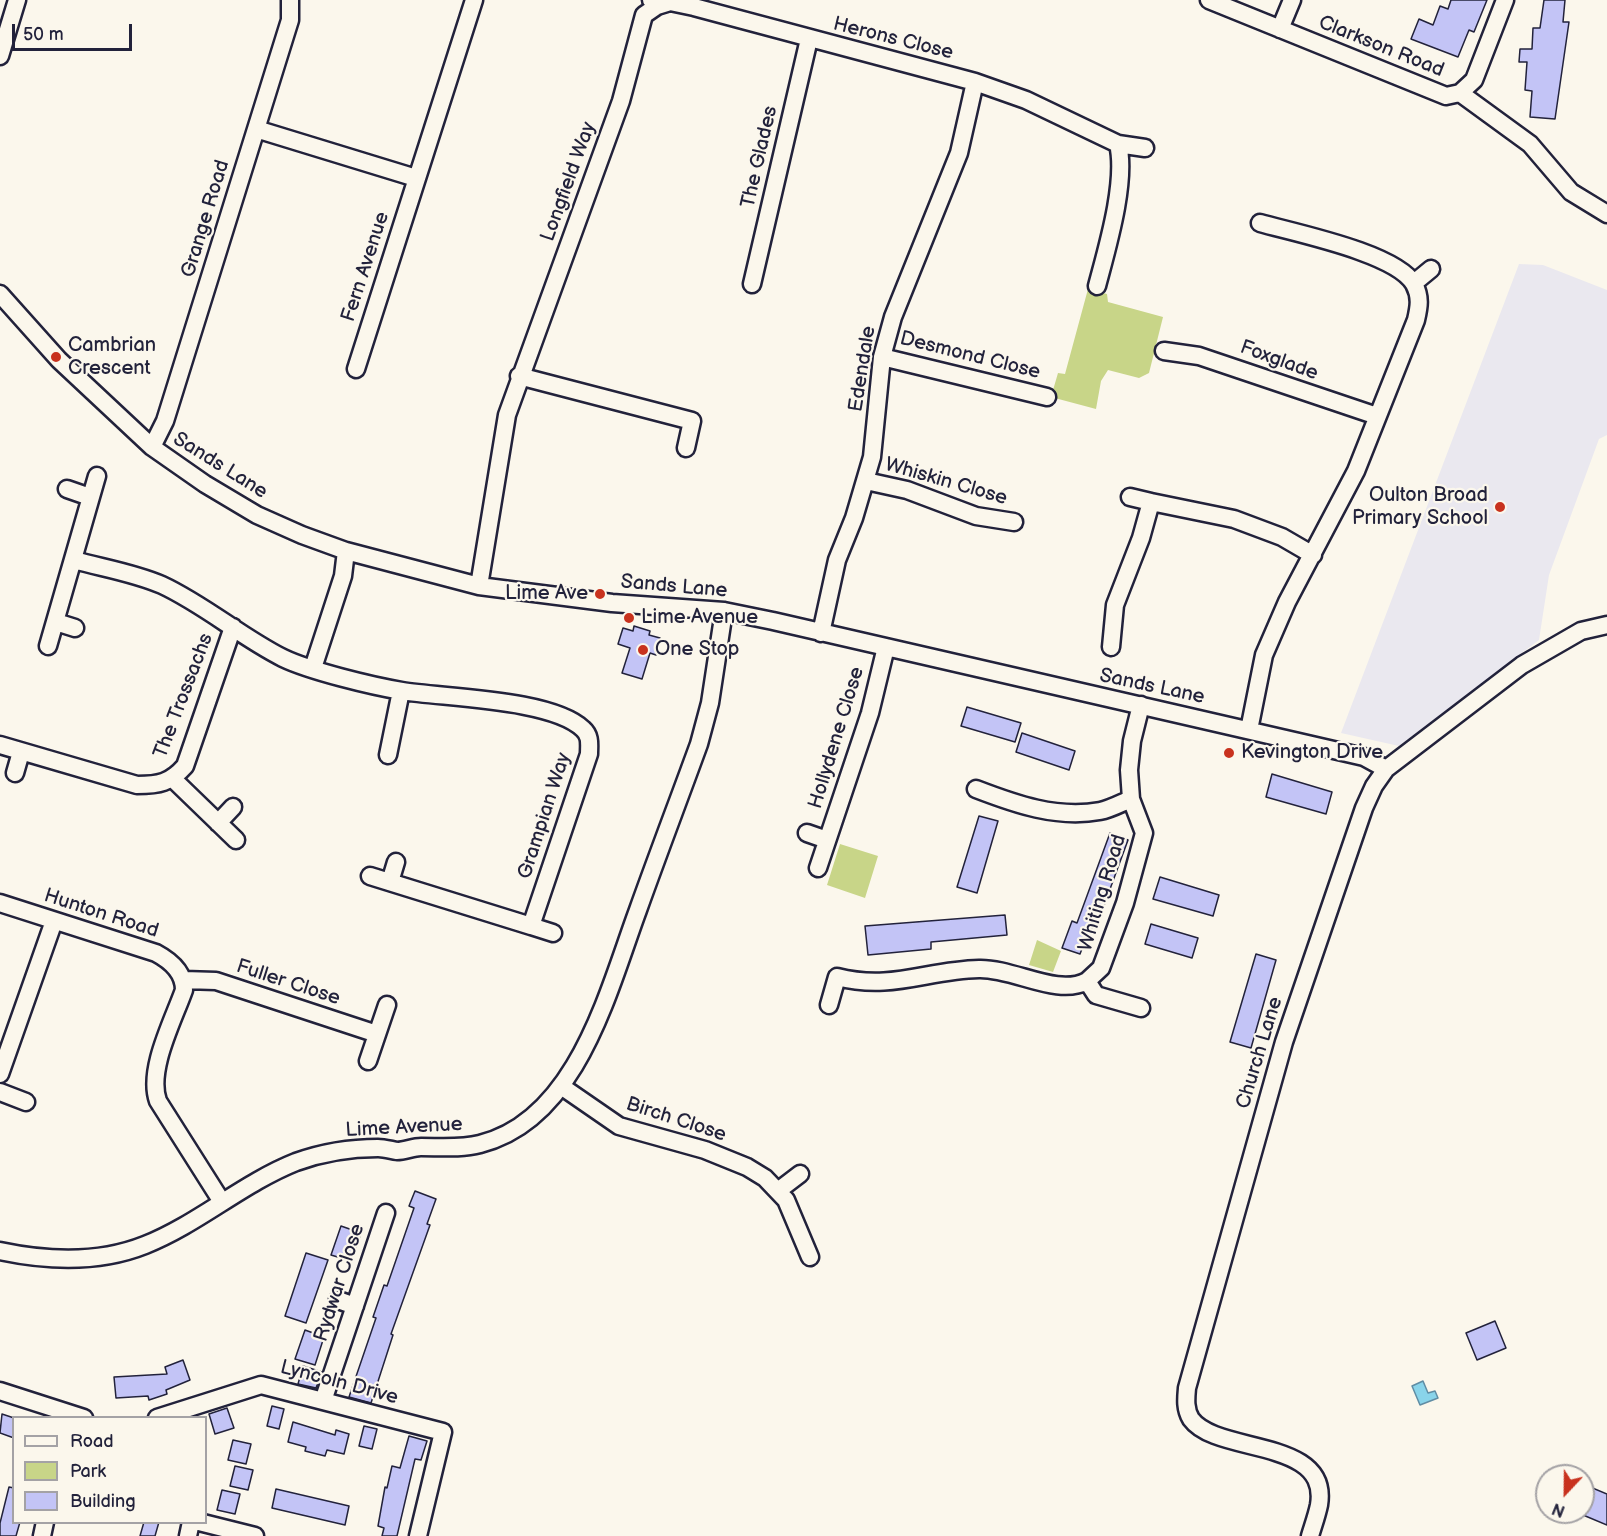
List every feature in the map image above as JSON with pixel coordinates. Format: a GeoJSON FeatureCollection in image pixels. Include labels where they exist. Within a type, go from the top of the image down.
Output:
{"type":"FeatureCollection","features":[{"type":"Feature","properties":{"kind":"street"},"geometry":{"type":"LineString","coordinates":[[0,56],[17,0]]}},
{"type":"Feature","properties":{"kind":"street","name":"Grange Road"},"geometry":{"type":"LineString","coordinates":[[152,447],[165,421],[290,20],[290,0]]}},
{"type":"Feature","properties":{"kind":"street","name":"Fern Avenue"},"geometry":{"type":"LineString","coordinates":[[356,369],[474,0]]}},
{"type":"Feature","properties":{"kind":"street","name":"Clarkson Road"},"geometry":{"type":"LineString","coordinates":[[1209,0],[1446,96],[1460,93],[1530,144],[1571,192],[1607,214]]}},
{"type":"Feature","properties":{"kind":"street"},"geometry":{"type":"LineString","coordinates":[[1280,29],[1292,0]]}},
{"type":"Feature","properties":{"kind":"street"},"geometry":{"type":"LineString","coordinates":[[1460,93],[1474,80],[1505,0]]}},
{"type":"Feature","properties":{"kind":"street","name":"Herons Close"},"geometry":{"type":"LineString","coordinates":[[654,3],[670,2],[975,82],[1026,100],[1118,144],[1145,148]]}},
{"type":"Feature","properties":{"kind":"street","name":"Longfield Way"},"geometry":{"type":"LineString","coordinates":[[479,586],[507,415],[519,376],[621,102],[644,15],[654,3]]}},
{"type":"Feature","properties":{"kind":"street","name":"The Glades"},"geometry":{"type":"LineString","coordinates":[[752,284],[809,39]]}},
{"type":"Feature","properties":{"kind":"street","name":"Edendale"},"geometry":{"type":"LineString","coordinates":[[821,633],[837,560],[866,481],[872,457],[882,357],[893,317],[959,153],[975,82]]}},
{"type":"Feature","properties":{"kind":"street"},"geometry":{"type":"LineString","coordinates":[[256,129],[416,178]]}},
{"type":"Feature","properties":{"kind":"street"},"geometry":{"type":"LineString","coordinates":[[1097,286],[1111,230],[1121,158],[1118,144]]}},
{"type":"Feature","properties":{"kind":"street"},"geometry":{"type":"LineString","coordinates":[[1249,730],[1264,655],[1287,602],[1356,471],[1416,320],[1420,301],[1414,284],[1398,267],[1349,248],[1260,223]]}},
{"type":"Feature","properties":{"kind":"street"},"geometry":{"type":"LineString","coordinates":[[1414,284],[1431,268]]}},
{"type":"Feature","properties":{"kind":"street","name":"Sands Lane"},"geometry":{"type":"LineString","coordinates":[[0,296],[59,360],[152,447],[205,484],[257,514],[346,552],[479,586],[612,603],[724,611],[1364,756],[1386,769]]}},
{"type":"Feature","properties":{"kind":"street","name":"Foxglade"},"geometry":{"type":"LineString","coordinates":[[1164,351],[1199,356],[1219,362],[1313,397],[1377,416]]}},
{"type":"Feature","properties":{"kind":"street","name":"Desmond Close"},"geometry":{"type":"LineString","coordinates":[[882,357],[1047,397]]}},
{"type":"Feature","properties":{"kind":"street"},"geometry":{"type":"LineString","coordinates":[[519,376],[692,421],[686,448]]}},
{"type":"Feature","properties":{"kind":"street"},"geometry":{"type":"LineString","coordinates":[[48,646],[97,476]]}},
{"type":"Feature","properties":{"kind":"street","name":"Whiskin Close"},"geometry":{"type":"LineString","coordinates":[[866,481],[907,490],[976,516],[1014,522]]}},
{"type":"Feature","properties":{"kind":"street"},"geometry":{"type":"LineString","coordinates":[[67,489],[90,497]]}},
{"type":"Feature","properties":{"kind":"street"},"geometry":{"type":"LineString","coordinates":[[1130,497],[1234,519],[1282,537],[1313,555]]}},
{"type":"Feature","properties":{"kind":"street"},"geometry":{"type":"LineString","coordinates":[[1111,647],[1115,605],[1141,538],[1151,502]]}},
{"type":"Feature","properties":{"kind":"street"},"geometry":{"type":"LineString","coordinates":[[313,668],[343,576],[346,552]]}},
{"type":"Feature","properties":{"kind":"street","name":"Grampian Way"},"geometry":{"type":"LineString","coordinates":[[74,560],[159,584],[192,600],[284,658],[313,668],[401,691],[497,701],[567,718],[585,730],[590,740],[589,754],[531,926]]}},
{"type":"Feature","properties":{"kind":"street","name":"Lime Avenue"},"geometry":{"type":"LineString","coordinates":[[1,1255],[78,1259],[124,1252],[147,1245],[297,1162],[332,1152],[377,1148],[399,1151],[417,1147],[456,1148],[500,1138],[534,1117],[561,1086],[591,1036],[699,744],[710,703],[724,611]]}},
{"type":"Feature","properties":{"kind":"street"},"geometry":{"type":"LineString","coordinates":[[56,622],[75,628]]}},
{"type":"Feature","properties":{"kind":"street","name":"Church Lane"},"geometry":{"type":"LineString","coordinates":[[1310,1536],[1320,1503],[1317,1483],[1309,1468],[1295,1459],[1206,1431],[1192,1420],[1185,1405],[1187,1388],[1284,1042],[1364,808],[1374,786],[1386,769],[1522,665],[1581,631],[1607,625]]}},
{"type":"Feature","properties":{"kind":"street","name":"The Trossachs"},"geometry":{"type":"LineString","coordinates":[[0,745],[137,785],[160,785],[173,779],[185,766],[232,627]]}},
{"type":"Feature","properties":{"kind":"street","name":"Hollydene Close"},"geometry":{"type":"LineString","coordinates":[[818,868],[870,712],[885,647]]}},
{"type":"Feature","properties":{"kind":"street"},"geometry":{"type":"LineString","coordinates":[[388,755],[401,691]]}},
{"type":"Feature","properties":{"kind":"street","name":"Whiting Road"},"geometry":{"type":"LineString","coordinates":[[829,1005],[837,977],[876,984],[980,969],[1018,974],[1062,987],[1077,987],[1101,968],[1125,903],[1144,833],[1131,799],[1131,751],[1141,705]]}},
{"type":"Feature","properties":{"kind":"street"},"geometry":{"type":"LineString","coordinates":[[15,773],[21,752]]}},
{"type":"Feature","properties":{"kind":"street","name":"The Trossachs"},"geometry":{"type":"LineString","coordinates":[[173,779],[236,840]]}},
{"type":"Feature","properties":{"kind":"street"},"geometry":{"type":"LineString","coordinates":[[976,789],[1013,804],[1055,811],[1100,811],[1131,799]]}},
{"type":"Feature","properties":{"kind":"street"},"geometry":{"type":"LineString","coordinates":[[218,823],[233,807]]}},
{"type":"Feature","properties":{"kind":"street","name":"Hollydene Close"},"geometry":{"type":"LineString","coordinates":[[807,833],[827,840]]}},
{"type":"Feature","properties":{"kind":"street"},"geometry":{"type":"LineString","coordinates":[[390,882],[396,862]]}},
{"type":"Feature","properties":{"kind":"street"},"geometry":{"type":"LineString","coordinates":[[370,876],[553,933]]}},
{"type":"Feature","properties":{"kind":"street","name":"Hunton Road"},"geometry":{"type":"LineString","coordinates":[[0,903],[156,953],[168,959],[184,980]]}},
{"type":"Feature","properties":{"kind":"street"},"geometry":{"type":"LineString","coordinates":[[0,1074],[54,921]]}},
{"type":"Feature","properties":{"kind":"street"},"geometry":{"type":"LineString","coordinates":[[184,980],[184,990],[157,1066],[153,1089],[158,1101],[222,1202]]}},
{"type":"Feature","properties":{"kind":"street","name":"Fuller Close"},"geometry":{"type":"LineString","coordinates":[[184,980],[216,981],[377,1034]]}},
{"type":"Feature","properties":{"kind":"street","name":"Whiting Road"},"geometry":{"type":"LineString","coordinates":[[1087,981],[1096,995],[1141,1008]]}},
{"type":"Feature","properties":{"kind":"street"},"geometry":{"type":"LineString","coordinates":[[368,1061],[387,1005]]}},
{"type":"Feature","properties":{"kind":"street","name":"Birch Close"},"geometry":{"type":"LineString","coordinates":[[561,1086],[619,1126],[705,1150],[747,1167],[778,1190],[786,1200],[810,1257]]}},
{"type":"Feature","properties":{"kind":"street"},"geometry":{"type":"LineString","coordinates":[[0,1092],[26,1102]]}},
{"type":"Feature","properties":{"kind":"street"},"geometry":{"type":"LineString","coordinates":[[778,1190],[800,1174]]}},
{"type":"Feature","properties":{"kind":"street","name":"Rydwar Close"},"geometry":{"type":"LineString","coordinates":[[323,1401],[386,1213]]}},
{"type":"Feature","properties":{"kind":"street"},"geometry":{"type":"LineString","coordinates":[[339,1300],[355,1306]]}},
{"type":"Feature","properties":{"kind":"street","name":"Lyncoln Drive"},"geometry":{"type":"LineString","coordinates":[[169,1416],[194,1412],[261,1385],[443,1432],[418,1536]]}},
{"type":"Feature","properties":{"kind":"street"},"geometry":{"type":"LineString","coordinates":[[0,1391],[73,1416]]}},
{"type":"Feature","properties":{"kind":"street"},"geometry":{"type":"LineString","coordinates":[[207,1524],[255,1536]]}},
{"type":"Feature","properties":{"kind":"shaded area","name":"Oulton Broad Primary School"},"geometry":{"type":"Polygon","coordinates":[[[1519,264],[1543,265],[1607,290],[1607,435],[1599,439],[1549,575],[1539,640],[1399,746],[1341,733],[1519,264]]]}},
{"type":"Feature","properties":{"kind":"green space"},"geometry":{"type":"Polygon","coordinates":[[[1088,289],[1107,294],[1108,302],[1163,317],[1149,373],[1139,378],[1108,370],[1101,381],[1096,409],[1051,397],[1058,373],[1065,374],[1088,289]]]}},
{"type":"Feature","properties":{"kind":"green space"},"geometry":{"type":"Polygon","coordinates":[[[840,844],[878,856],[865,898],[827,885],[840,844]]]}},
{"type":"Feature","properties":{"kind":"green space"},"geometry":{"type":"Polygon","coordinates":[[[1037,940],[1061,951],[1053,972],[1029,965],[1037,940]]]}},
{"type":"Feature","properties":{"kind":"water"},"geometry":{"type":"Polygon","coordinates":[[[1423,1381],[1428,1393],[1435,1391],[1438,1398],[1420,1405],[1412,1386],[1423,1381]]]}},
{"type":"Feature","properties":{"kind":"building"},"geometry":{"type":"Polygon","coordinates":[[[1451,0],[1487,0],[1474,32],[1469,30],[1458,57],[1411,39],[1419,19],[1433,25],[1440,6],[1448,9],[1451,0]]]}},
{"type":"Feature","properties":{"kind":"building"},"geometry":{"type":"Polygon","coordinates":[[[1544,0],[1565,0],[1563,22],[1569,22],[1555,119],[1530,117],[1532,91],[1525,90],[1527,62],[1519,62],[1520,49],[1532,49],[1533,28],[1540,28],[1544,0]]]}},
{"type":"Feature","properties":{"kind":"building","name":"One Stop"},"geometry":{"type":"Polygon","coordinates":[[[634,626],[650,631],[649,635],[660,638],[656,655],[650,653],[642,679],[622,673],[630,648],[618,644],[623,628],[633,631],[634,626]]]}},
{"type":"Feature","properties":{"kind":"building"},"geometry":{"type":"Polygon","coordinates":[[[967,707],[1021,723],[1015,742],[961,726],[967,707]]]}},
{"type":"Feature","properties":{"kind":"building"},"geometry":{"type":"Polygon","coordinates":[[[1022,733],[1075,751],[1069,770],[1016,752],[1022,733]]]}},
{"type":"Feature","properties":{"kind":"building"},"geometry":{"type":"Polygon","coordinates":[[[1272,774],[1332,792],[1326,814],[1266,797],[1272,774]]]}},
{"type":"Feature","properties":{"kind":"building"},"geometry":{"type":"Polygon","coordinates":[[[979,816],[998,821],[977,893],[957,887],[979,816]]]}},
{"type":"Feature","properties":{"kind":"building"},"geometry":{"type":"Polygon","coordinates":[[[1110,833],[1128,840],[1095,930],[1090,928],[1080,954],[1062,948],[1072,921],[1077,923],[1110,833]]]}},
{"type":"Feature","properties":{"kind":"building"},"geometry":{"type":"Polygon","coordinates":[[[1160,877],[1219,895],[1213,916],[1153,899],[1160,877]]]}},
{"type":"Feature","properties":{"kind":"building"},"geometry":{"type":"Polygon","coordinates":[[[1005,915],[1007,935],[931,942],[931,949],[868,955],[865,926],[1005,915]]]}},
{"type":"Feature","properties":{"kind":"building"},"geometry":{"type":"Polygon","coordinates":[[[1151,924],[1198,938],[1192,958],[1145,944],[1151,924]]]}},
{"type":"Feature","properties":{"kind":"building"},"geometry":{"type":"Polygon","coordinates":[[[1256,954],[1276,960],[1251,1048],[1230,1042],[1256,954]]]}},
{"type":"Feature","properties":{"kind":"building"},"geometry":{"type":"Polygon","coordinates":[[[415,1191],[436,1199],[427,1224],[430,1225],[391,1334],[393,1335],[371,1403],[349,1397],[376,1318],[373,1317],[384,1285],[387,1286],[414,1208],[409,1206],[415,1191]]]}},
{"type":"Feature","properties":{"kind":"building"},"geometry":{"type":"Polygon","coordinates":[[[341,1226],[361,1233],[351,1261],[331,1255],[341,1226]]]}},
{"type":"Feature","properties":{"kind":"building"},"geometry":{"type":"Polygon","coordinates":[[[306,1253],[328,1260],[306,1323],[285,1316],[306,1253]]]}},
{"type":"Feature","properties":{"kind":"building"},"geometry":{"type":"Polygon","coordinates":[[[1495,1321],[1506,1348],[1477,1360],[1466,1333],[1495,1321]]]}},
{"type":"Feature","properties":{"kind":"building"},"geometry":{"type":"Polygon","coordinates":[[[305,1330],[324,1337],[315,1365],[295,1359],[305,1330]]]}},
{"type":"Feature","properties":{"kind":"building"},"geometry":{"type":"Polygon","coordinates":[[[183,1360],[190,1380],[166,1390],[167,1394],[149,1400],[148,1396],[116,1398],[114,1377],[167,1374],[165,1367],[183,1360]]]}},
{"type":"Feature","properties":{"kind":"building"},"geometry":{"type":"Polygon","coordinates":[[[303,1366],[322,1372],[316,1388],[298,1384],[303,1366]]]}},
{"type":"Feature","properties":{"kind":"building"},"geometry":{"type":"Polygon","coordinates":[[[272,1406],[284,1409],[279,1429],[267,1426],[272,1406]]]}},
{"type":"Feature","properties":{"kind":"building"},"geometry":{"type":"Polygon","coordinates":[[[227,1408],[234,1428],[215,1434],[209,1414],[227,1408]]]}},
{"type":"Feature","properties":{"kind":"building"},"geometry":{"type":"Polygon","coordinates":[[[2,1414],[12,1417],[12,1437],[0,1433],[2,1414]]]}},
{"type":"Feature","properties":{"kind":"building"},"geometry":{"type":"Polygon","coordinates":[[[293,1422],[335,1435],[336,1430],[349,1434],[344,1454],[327,1450],[325,1456],[305,1451],[306,1447],[288,1442],[293,1422]]]}},
{"type":"Feature","properties":{"kind":"building"},"geometry":{"type":"Polygon","coordinates":[[[364,1426],[377,1429],[372,1449],[359,1446],[364,1426]]]}},
{"type":"Feature","properties":{"kind":"building"},"geometry":{"type":"Polygon","coordinates":[[[409,1436],[427,1441],[421,1460],[415,1459],[397,1536],[382,1536],[384,1528],[378,1526],[385,1487],[387,1488],[392,1466],[400,1468],[409,1436]]]}},
{"type":"Feature","properties":{"kind":"building"},"geometry":{"type":"Polygon","coordinates":[[[233,1440],[251,1444],[246,1464],[228,1460],[233,1440]]]}},
{"type":"Feature","properties":{"kind":"building"},"geometry":{"type":"Polygon","coordinates":[[[235,1466],[253,1470],[248,1490],[230,1486],[235,1466]]]}},
{"type":"Feature","properties":{"kind":"building"},"geometry":{"type":"Polygon","coordinates":[[[9,1487],[12,1488],[12,1524],[19,1524],[16,1536],[0,1536],[0,1523],[9,1487]]]}},
{"type":"Feature","properties":{"kind":"building"},"geometry":{"type":"Polygon","coordinates":[[[276,1489],[349,1506],[345,1525],[272,1508],[276,1489]]]}},
{"type":"Feature","properties":{"kind":"building"},"geometry":{"type":"Polygon","coordinates":[[[1595,1489],[1607,1494],[1607,1525],[1595,1520],[1595,1489]]]}},
{"type":"Feature","properties":{"kind":"building"},"geometry":{"type":"Polygon","coordinates":[[[222,1490],[240,1494],[235,1514],[217,1510],[222,1490]]]}},
{"type":"Feature","properties":{"kind":"building"},"geometry":{"type":"Polygon","coordinates":[[[143,1524],[158,1524],[155,1536],[140,1536],[143,1524]]]}},
{"type":"Feature","properties":{"kind":"place","name":"Cambrian Crescent"},"geometry":{"type":"Point","coordinates":[56,357]}},
{"type":"Feature","properties":{"kind":"place","name":"Oulton Broad Primary School"},"geometry":{"type":"Point","coordinates":[1500,507]}},
{"type":"Feature","properties":{"kind":"place","name":"Lime Ave"},"geometry":{"type":"Point","coordinates":[600,594]}},
{"type":"Feature","properties":{"kind":"place","name":"Lime Avenue"},"geometry":{"type":"Point","coordinates":[629,618]}},
{"type":"Feature","properties":{"kind":"place","name":"One Stop"},"geometry":{"type":"Point","coordinates":[643,650]}},
{"type":"Feature","properties":{"kind":"place","name":"Kevington Drive"},"geometry":{"type":"Point","coordinates":[1229,753]}}]}
